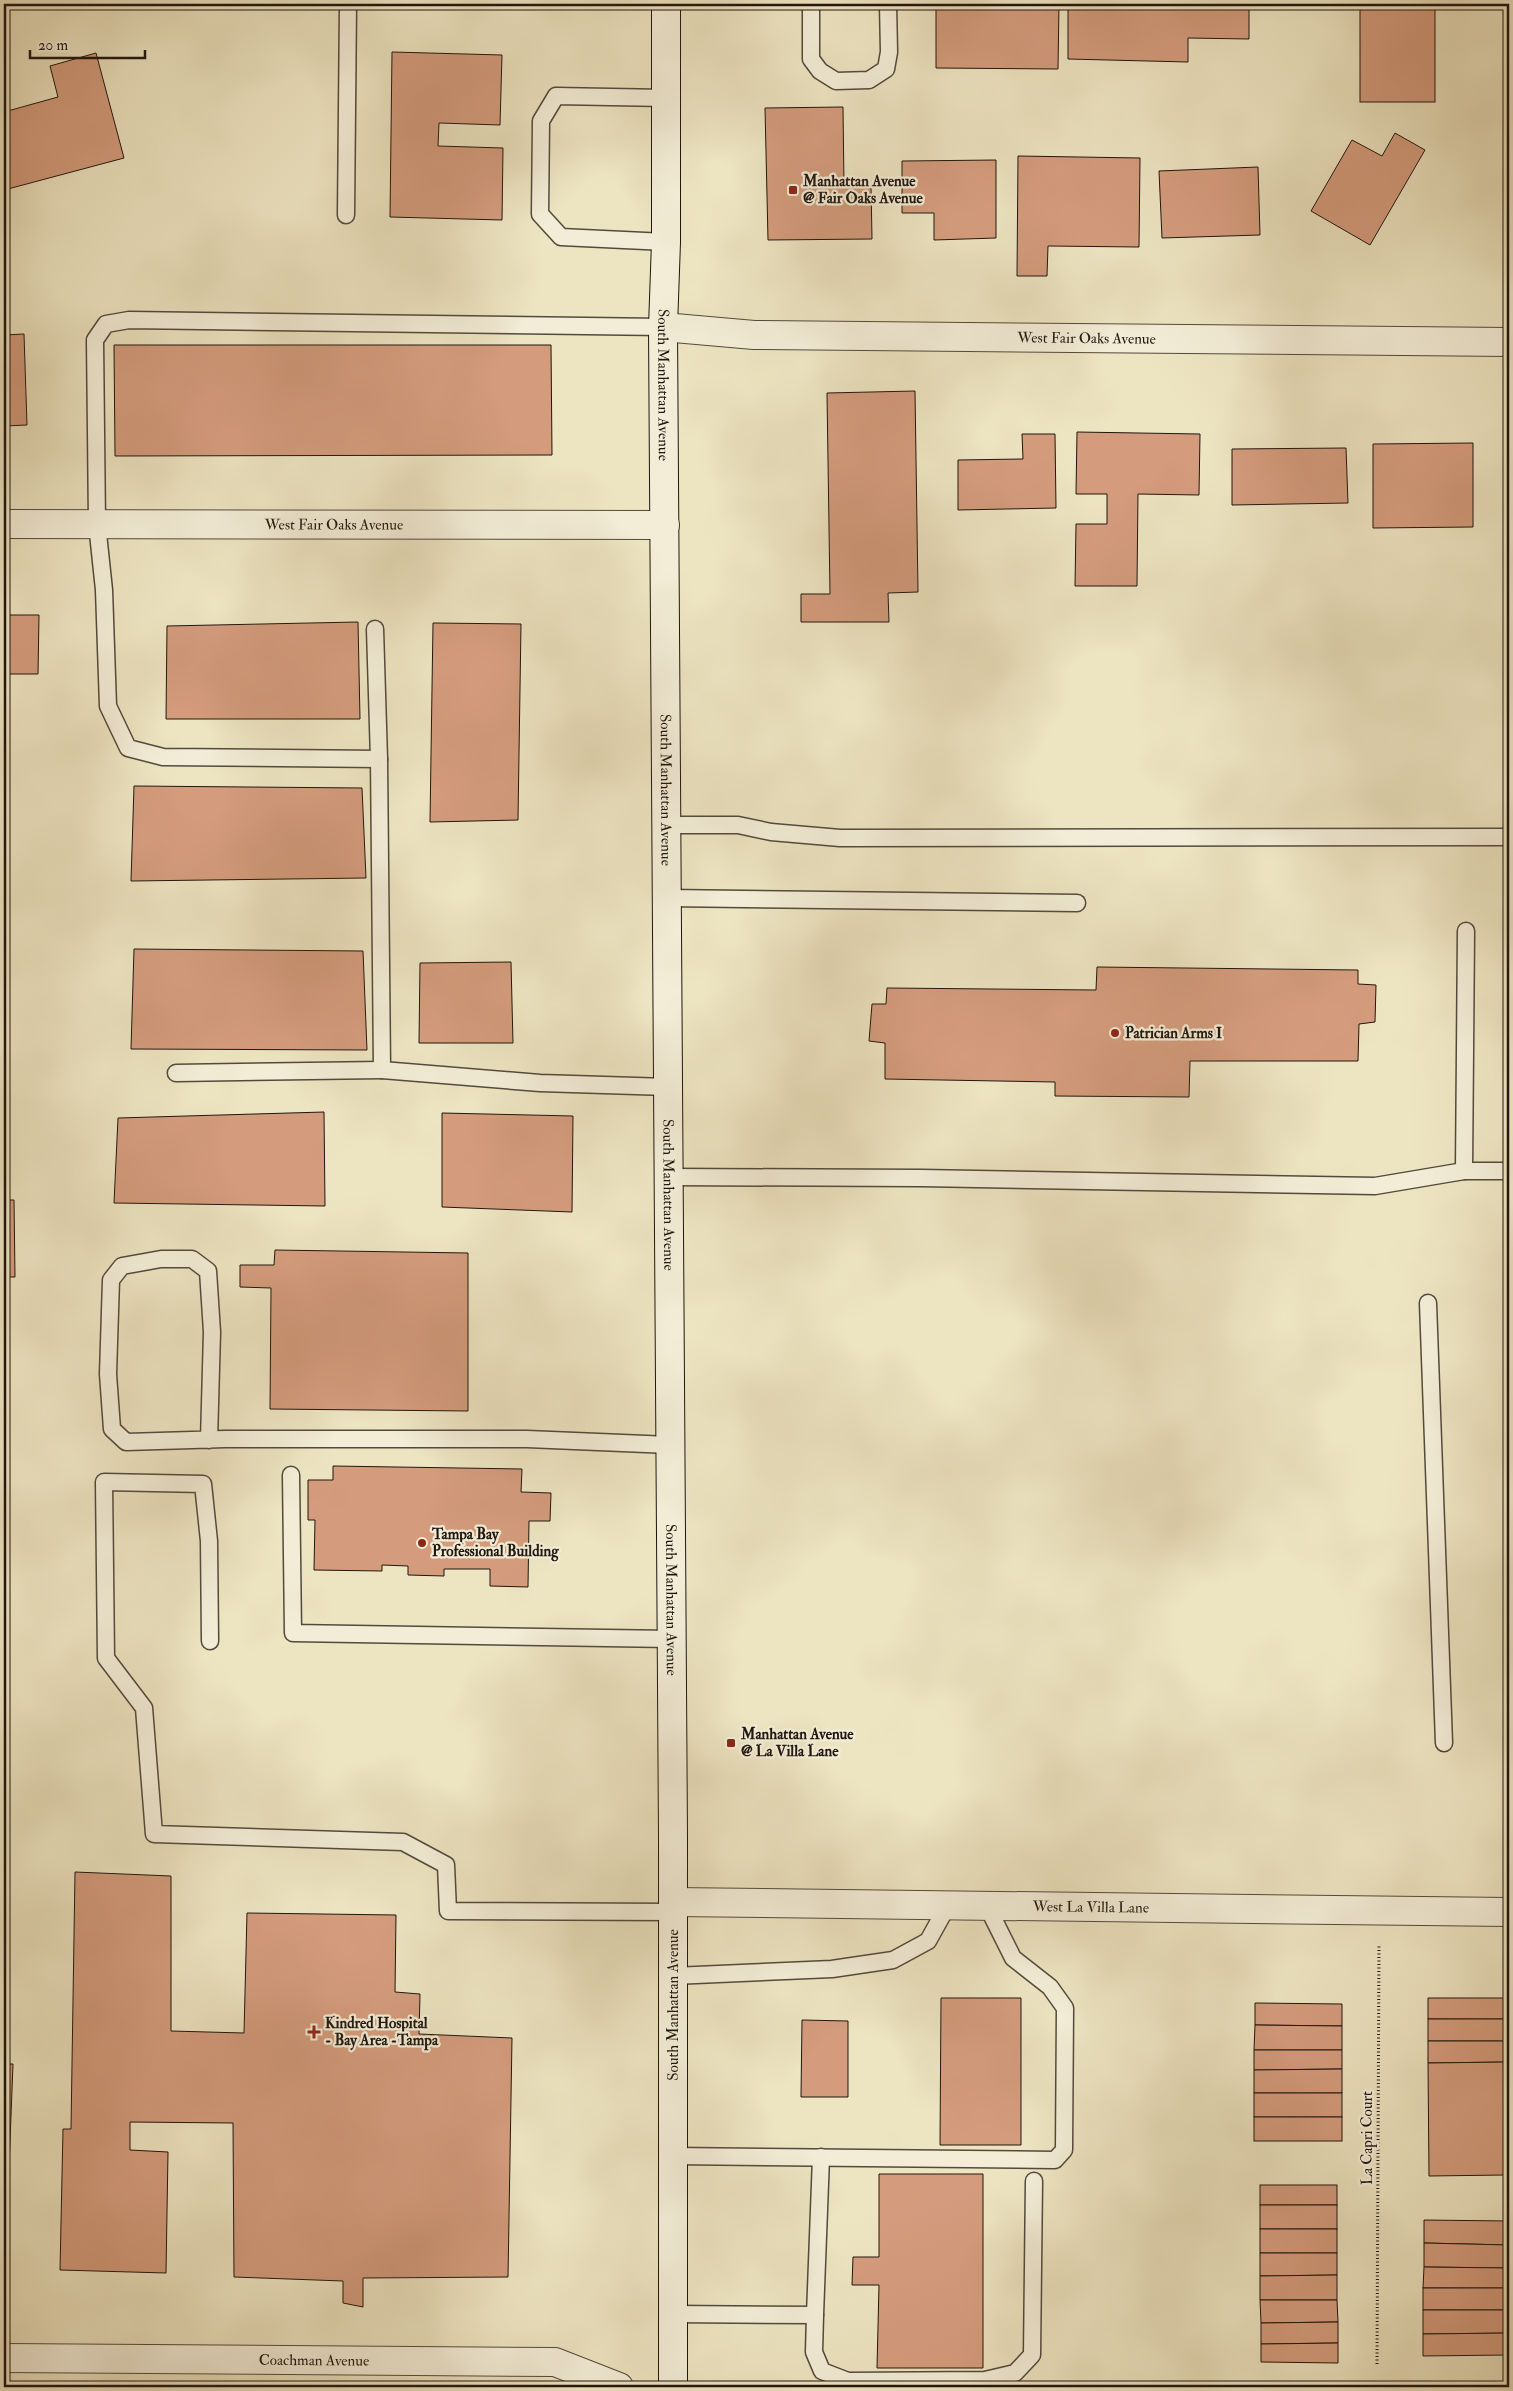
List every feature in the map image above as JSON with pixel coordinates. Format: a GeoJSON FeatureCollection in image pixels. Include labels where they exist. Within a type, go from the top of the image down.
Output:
{"type":"FeatureCollection","features":[{"type":"Feature","properties":{"kind":"street","name":"South Manhattan Avenue"},"geometry":{"type":"LineString","coordinates":[[666,4],[666,242],[663,327],[673,1907],[673,2387]]}},
{"type":"Feature","properties":{"kind":"street","name":"West Fair Oaks Avenue"},"geometry":{"type":"LineString","coordinates":[[663,327],[754,335],[1509,342]]}},
{"type":"Feature","properties":{"kind":"street","name":"West Fair Oaks Avenue"},"geometry":{"type":"LineString","coordinates":[[4,524],[665,525]]}},
{"type":"Feature","properties":{"kind":"street","name":"West La Villa Lane"},"geometry":{"type":"LineString","coordinates":[[673,1907],[948,1905],[1379,1912],[1509,1912]]}},
{"type":"Feature","properties":{"kind":"street","name":"Coachman Avenue"},"geometry":{"type":"LineString","coordinates":[[4,2358],[555,2362],[619,2387]]}},
{"type":"Feature","properties":{"kind":"lane"},"geometry":{"type":"LineString","coordinates":[[346,215],[348,4]]}},
{"type":"Feature","properties":{"kind":"lane"},"geometry":{"type":"LineString","coordinates":[[812,4],[811,59],[820,71],[836,81],[869,80],[886,69],[889,52],[888,4]]}},
{"type":"Feature","properties":{"kind":"lane"},"geometry":{"type":"LineString","coordinates":[[666,98],[556,96],[541,121],[540,205],[540,214],[561,237],[666,242]]}},
{"type":"Feature","properties":{"kind":"lane"},"geometry":{"type":"LineString","coordinates":[[379,759],[163,757],[128,748],[108,706],[104,590],[97,524],[95,340],[106,324],[129,320],[663,327]]}},
{"type":"Feature","properties":{"kind":"lane"},"geometry":{"type":"LineString","coordinates":[[375,629],[379,759],[382,1070]]}},
{"type":"Feature","properties":{"kind":"lane"},"geometry":{"type":"LineString","coordinates":[[666,824],[738,825],[770,832],[840,838],[1509,837]]}},
{"type":"Feature","properties":{"kind":"lane"},"geometry":{"type":"LineString","coordinates":[[667,898],[1077,903]]}},
{"type":"Feature","properties":{"kind":"lane"},"geometry":{"type":"LineString","coordinates":[[1464,1171],[1466,931]]}},
{"type":"Feature","properties":{"kind":"lane"},"geometry":{"type":"LineString","coordinates":[[176,1073],[382,1070],[540,1083],[668,1087]]}},
{"type":"Feature","properties":{"kind":"lane"},"geometry":{"type":"LineString","coordinates":[[669,1177],[921,1178],[1375,1186],[1464,1171],[1509,1171]]}},
{"type":"Feature","properties":{"kind":"lane"},"geometry":{"type":"LineString","coordinates":[[209,1440],[212,1332],[208,1271],[192,1259],[161,1259],[122,1266],[111,1280],[108,1374],[112,1429],[126,1442],[527,1439],[670,1445]]}},
{"type":"Feature","properties":{"kind":"lane"},"geometry":{"type":"LineString","coordinates":[[1428,1303],[1444,1743]]}},
{"type":"Feature","properties":{"kind":"lane"},"geometry":{"type":"LineString","coordinates":[[291,1475],[293,1633],[671,1638]]}},
{"type":"Feature","properties":{"kind":"lane"},"geometry":{"type":"LineString","coordinates":[[210,1641],[209,1541],[203,1484],[104,1482],[106,1658],[144,1708],[154,1834],[403,1842],[446,1865],[448,1911],[673,1907]]}},
{"type":"Feature","properties":{"kind":"lane"},"geometry":{"type":"LineString","coordinates":[[673,1976],[832,1969],[893,1960],[928,1941],[948,1905]]}},
{"type":"Feature","properties":{"kind":"lane"},"geometry":{"type":"LineString","coordinates":[[673,2156],[1055,2160],[1064,2150],[1065,2008],[1050,1987],[1013,1958],[987,1906]]}},
{"type":"Feature","properties":{"kind":"lane"},"geometry":{"type":"LineString","coordinates":[[821,2158],[814,2352],[822,2371],[848,2381],[985,2380],[1015,2372],[1032,2355],[1034,2181]]}},
{"type":"Feature","properties":{"kind":"lane"},"geometry":{"type":"LineString","coordinates":[[673,2314],[815,2315]]}},
{"type":"Feature","properties":{"kind":"path","name":"La Capri Court"},"geometry":{"type":"LineString","coordinates":[[1376,2364],[1379,1912]]}},
{"type":"Feature","properties":{"kind":"building"},"geometry":{"type":"Polygon","coordinates":[[[936,4],[1059,4],[1058,69],[936,68],[936,4]]]}},
{"type":"Feature","properties":{"kind":"building"},"geometry":{"type":"Polygon","coordinates":[[[1068,4],[1249,4],[1249,39],[1188,38],[1188,62],[1068,59],[1068,4]]]}},
{"type":"Feature","properties":{"kind":"building"},"geometry":{"type":"Polygon","coordinates":[[[1360,4],[1435,4],[1435,102],[1360,102],[1360,4]]]}},
{"type":"Feature","properties":{"kind":"building"},"geometry":{"type":"Polygon","coordinates":[[[392,52],[502,55],[500,125],[439,123],[438,146],[503,148],[502,220],[390,217],[392,52]]]}},
{"type":"Feature","properties":{"kind":"building"},"geometry":{"type":"Polygon","coordinates":[[[96,53],[124,158],[4,190],[4,112],[58,97],[50,66],[96,53]]]}},
{"type":"Feature","properties":{"kind":"building"},"geometry":{"type":"Polygon","coordinates":[[[843,107],[844,187],[871,186],[872,239],[768,240],[765,108],[843,107]]]}},
{"type":"Feature","properties":{"kind":"building"},"geometry":{"type":"Polygon","coordinates":[[[1395,133],[1425,150],[1370,245],[1311,211],[1352,140],[1382,156],[1395,133]]]}},
{"type":"Feature","properties":{"kind":"building"},"geometry":{"type":"Polygon","coordinates":[[[1018,156],[1140,158],[1139,247],[1048,246],[1047,276],[1017,276],[1018,156]]]}},
{"type":"Feature","properties":{"kind":"building"},"geometry":{"type":"Polygon","coordinates":[[[996,160],[996,238],[934,240],[934,213],[902,213],[902,161],[996,160]]]}},
{"type":"Feature","properties":{"kind":"building"},"geometry":{"type":"Polygon","coordinates":[[[1258,167],[1260,235],[1162,238],[1159,171],[1258,167]]]}},
{"type":"Feature","properties":{"kind":"building"},"geometry":{"type":"Polygon","coordinates":[[[24,334],[27,425],[4,426],[4,335],[24,334]]]}},
{"type":"Feature","properties":{"kind":"building"},"geometry":{"type":"Polygon","coordinates":[[[114,345],[551,345],[552,455],[115,456],[114,345]]]}},
{"type":"Feature","properties":{"kind":"building"},"geometry":{"type":"Polygon","coordinates":[[[915,391],[918,592],[888,593],[889,622],[801,622],[801,594],[830,594],[827,393],[915,391]]]}},
{"type":"Feature","properties":{"kind":"building"},"geometry":{"type":"Polygon","coordinates":[[[1077,432],[1200,434],[1199,495],[1138,494],[1137,586],[1075,586],[1076,524],[1107,524],[1107,494],[1076,494],[1077,432]]]}},
{"type":"Feature","properties":{"kind":"building"},"geometry":{"type":"Polygon","coordinates":[[[1022,434],[1055,434],[1056,508],[958,510],[958,460],[1023,459],[1022,434]]]}},
{"type":"Feature","properties":{"kind":"building"},"geometry":{"type":"Polygon","coordinates":[[[1509,435],[1509,495],[1508,495],[1509,435]]]}},
{"type":"Feature","properties":{"kind":"building"},"geometry":{"type":"Polygon","coordinates":[[[1473,443],[1473,527],[1373,528],[1373,444],[1473,443]]]}},
{"type":"Feature","properties":{"kind":"building"},"geometry":{"type":"Polygon","coordinates":[[[1346,448],[1348,503],[1232,505],[1232,449],[1346,448]]]}},
{"type":"Feature","properties":{"kind":"building"},"geometry":{"type":"Polygon","coordinates":[[[4,615],[39,615],[38,674],[4,674],[4,615]]]}},
{"type":"Feature","properties":{"kind":"building"},"geometry":{"type":"Polygon","coordinates":[[[358,622],[360,719],[166,719],[167,626],[358,622]]]}},
{"type":"Feature","properties":{"kind":"building"},"geometry":{"type":"Polygon","coordinates":[[[433,623],[521,624],[518,820],[430,822],[433,623]]]}},
{"type":"Feature","properties":{"kind":"building"},"geometry":{"type":"Polygon","coordinates":[[[134,786],[362,788],[366,878],[131,881],[134,786]]]}},
{"type":"Feature","properties":{"kind":"building"},"geometry":{"type":"Polygon","coordinates":[[[4,839],[9,839],[9,917],[4,917],[4,839]]]}},
{"type":"Feature","properties":{"kind":"building"},"geometry":{"type":"Polygon","coordinates":[[[134,949],[363,951],[367,1050],[131,1049],[134,949]]]}},
{"type":"Feature","properties":{"kind":"building"},"geometry":{"type":"Polygon","coordinates":[[[511,962],[513,1043],[419,1043],[420,963],[511,962]]]}},
{"type":"Feature","properties":{"kind":"building","name":"Patrician Arms I"},"geometry":{"type":"Polygon","coordinates":[[[1097,967],[1358,970],[1358,984],[1376,985],[1375,1022],[1359,1024],[1358,1061],[1190,1061],[1189,1097],[1055,1096],[1055,1082],[885,1079],[885,1043],[869,1041],[872,1004],[886,1004],[887,988],[1096,990],[1097,967]]]}},
{"type":"Feature","properties":{"kind":"building"},"geometry":{"type":"Polygon","coordinates":[[[324,1112],[325,1206],[114,1203],[118,1118],[324,1112]]]}},
{"type":"Feature","properties":{"kind":"building"},"geometry":{"type":"Polygon","coordinates":[[[442,1113],[573,1116],[572,1212],[442,1207],[442,1113]]]}},
{"type":"Feature","properties":{"kind":"building"},"geometry":{"type":"Polygon","coordinates":[[[4,1200],[14,1200],[15,1277],[4,1277],[4,1200]]]}},
{"type":"Feature","properties":{"kind":"building"},"geometry":{"type":"Polygon","coordinates":[[[275,1250],[468,1253],[468,1411],[270,1409],[271,1288],[240,1287],[240,1265],[274,1265],[275,1250]]]}},
{"type":"Feature","properties":{"kind":"building","name":"Tampa Bay Professional Building"},"geometry":{"type":"Polygon","coordinates":[[[333,1466],[522,1469],[521,1492],[551,1493],[550,1521],[529,1521],[528,1587],[490,1586],[490,1569],[444,1569],[444,1576],[408,1575],[408,1566],[382,1565],[382,1571],[314,1570],[315,1520],[308,1520],[308,1480],[333,1480],[333,1466]]]}},
{"type":"Feature","properties":{"kind":"building"},"geometry":{"type":"Polygon","coordinates":[[[75,1872],[171,1876],[171,2031],[244,2033],[247,1913],[396,1915],[395,1992],[420,1994],[419,2034],[512,2038],[508,2277],[363,2278],[363,2307],[343,2303],[343,2281],[234,2277],[233,2123],[130,2122],[130,2150],[168,2152],[166,2273],[60,2270],[63,2129],[71,2129],[75,1872]]]}},
{"type":"Feature","properties":{"kind":"building"},"geometry":{"type":"Polygon","coordinates":[[[941,1998],[1021,1998],[1021,2145],[940,2145],[941,1998]]]}},
{"type":"Feature","properties":{"kind":"building"},"geometry":{"type":"Polygon","coordinates":[[[1428,1998],[1505,1998],[1506,2019],[1428,2019],[1428,1998]]]}},
{"type":"Feature","properties":{"kind":"building"},"geometry":{"type":"Polygon","coordinates":[[[1255,2003],[1342,2004],[1342,2026],[1255,2025],[1255,2003]]]}},
{"type":"Feature","properties":{"kind":"building"},"geometry":{"type":"Polygon","coordinates":[[[1428,2019],[1506,2019],[1506,2041],[1428,2041],[1428,2019]]]}},
{"type":"Feature","properties":{"kind":"building"},"geometry":{"type":"Polygon","coordinates":[[[802,2020],[848,2021],[848,2097],[801,2097],[802,2020]]]}},
{"type":"Feature","properties":{"kind":"building"},"geometry":{"type":"Polygon","coordinates":[[[1255,2025],[1342,2026],[1342,2050],[1254,2050],[1255,2025]]]}},
{"type":"Feature","properties":{"kind":"building"},"geometry":{"type":"Polygon","coordinates":[[[1428,2041],[1506,2041],[1506,2062],[1428,2063],[1428,2041]]]}},
{"type":"Feature","properties":{"kind":"building"},"geometry":{"type":"Polygon","coordinates":[[[1254,2050],[1342,2050],[1342,2069],[1254,2070],[1254,2050]]]}},
{"type":"Feature","properties":{"kind":"building"},"geometry":{"type":"Polygon","coordinates":[[[1506,2062],[1506,2175],[1429,2176],[1428,2063],[1506,2062]]]}},
{"type":"Feature","properties":{"kind":"building"},"geometry":{"type":"Polygon","coordinates":[[[4,2064],[13,2064],[9,2167],[4,2167],[4,2064]]]}},
{"type":"Feature","properties":{"kind":"building"},"geometry":{"type":"Polygon","coordinates":[[[1342,2069],[1342,2093],[1254,2093],[1254,2070],[1342,2069]]]}},
{"type":"Feature","properties":{"kind":"building"},"geometry":{"type":"Polygon","coordinates":[[[1254,2093],[1342,2093],[1342,2117],[1254,2117],[1254,2093]]]}},
{"type":"Feature","properties":{"kind":"building"},"geometry":{"type":"Polygon","coordinates":[[[1254,2117],[1342,2117],[1342,2141],[1254,2141],[1254,2117]]]}},
{"type":"Feature","properties":{"kind":"building"},"geometry":{"type":"Polygon","coordinates":[[[879,2174],[983,2174],[983,2368],[877,2368],[879,2285],[852,2285],[853,2257],[879,2257],[879,2174]]]}},
{"type":"Feature","properties":{"kind":"building"},"geometry":{"type":"Polygon","coordinates":[[[1260,2185],[1337,2185],[1337,2205],[1260,2205],[1260,2185]]]}},
{"type":"Feature","properties":{"kind":"building"},"geometry":{"type":"Polygon","coordinates":[[[5,2192],[7,2277],[4,2277],[5,2192]]]}},
{"type":"Feature","properties":{"kind":"building"},"geometry":{"type":"Polygon","coordinates":[[[1260,2205],[1337,2205],[1337,2229],[1260,2229],[1260,2205]]]}},
{"type":"Feature","properties":{"kind":"building"},"geometry":{"type":"Polygon","coordinates":[[[1424,2220],[1509,2221],[1509,2245],[1424,2243],[1424,2220]]]}},
{"type":"Feature","properties":{"kind":"building"},"geometry":{"type":"Polygon","coordinates":[[[1260,2229],[1337,2229],[1337,2253],[1260,2253],[1260,2229]]]}},
{"type":"Feature","properties":{"kind":"building"},"geometry":{"type":"Polygon","coordinates":[[[1424,2243],[1509,2245],[1509,2268],[1424,2267],[1424,2243]]]}},
{"type":"Feature","properties":{"kind":"building"},"geometry":{"type":"Polygon","coordinates":[[[1260,2253],[1337,2253],[1337,2275],[1260,2276],[1260,2253]]]}},
{"type":"Feature","properties":{"kind":"building"},"geometry":{"type":"Polygon","coordinates":[[[1424,2267],[1509,2268],[1509,2288],[1423,2288],[1424,2267]]]}},
{"type":"Feature","properties":{"kind":"building"},"geometry":{"type":"Polygon","coordinates":[[[1337,2275],[1337,2300],[1260,2300],[1260,2276],[1337,2275]]]}},
{"type":"Feature","properties":{"kind":"building"},"geometry":{"type":"Polygon","coordinates":[[[1423,2288],[1509,2288],[1509,2310],[1423,2310],[1423,2288]]]}},
{"type":"Feature","properties":{"kind":"building"},"geometry":{"type":"Polygon","coordinates":[[[1260,2300],[1337,2300],[1338,2322],[1261,2323],[1260,2300]]]}},
{"type":"Feature","properties":{"kind":"building"},"geometry":{"type":"Polygon","coordinates":[[[1423,2310],[1509,2310],[1509,2333],[1423,2334],[1423,2310]]]}},
{"type":"Feature","properties":{"kind":"building"},"geometry":{"type":"Polygon","coordinates":[[[1338,2322],[1338,2343],[1261,2344],[1261,2323],[1338,2322]]]}},
{"type":"Feature","properties":{"kind":"building"},"geometry":{"type":"Polygon","coordinates":[[[1509,2333],[1509,2355],[1423,2356],[1423,2334],[1509,2333]]]}},
{"type":"Feature","properties":{"kind":"building"},"geometry":{"type":"Polygon","coordinates":[[[1338,2343],[1338,2363],[1261,2362],[1261,2344],[1338,2343]]]}},
{"type":"Feature","properties":{"kind":"place","name":"Manhattan Avenue @ Fair Oaks Avenue"},"geometry":{"type":"Point","coordinates":[793,190]}},
{"type":"Feature","properties":{"kind":"place","name":"Patrician Arms I"},"geometry":{"type":"Point","coordinates":[1115,1033]}},
{"type":"Feature","properties":{"kind":"place","name":"Tampa Bay Professional Building"},"geometry":{"type":"Point","coordinates":[422,1543]}},
{"type":"Feature","properties":{"kind":"place","name":"Manhattan Avenue @ La Villa Lane"},"geometry":{"type":"Point","coordinates":[731,1743]}},
{"type":"Feature","properties":{"kind":"place","name":"Kindred Hospital - Bay Area -Tampa"},"geometry":{"type":"Point","coordinates":[314,2032]}}]}
